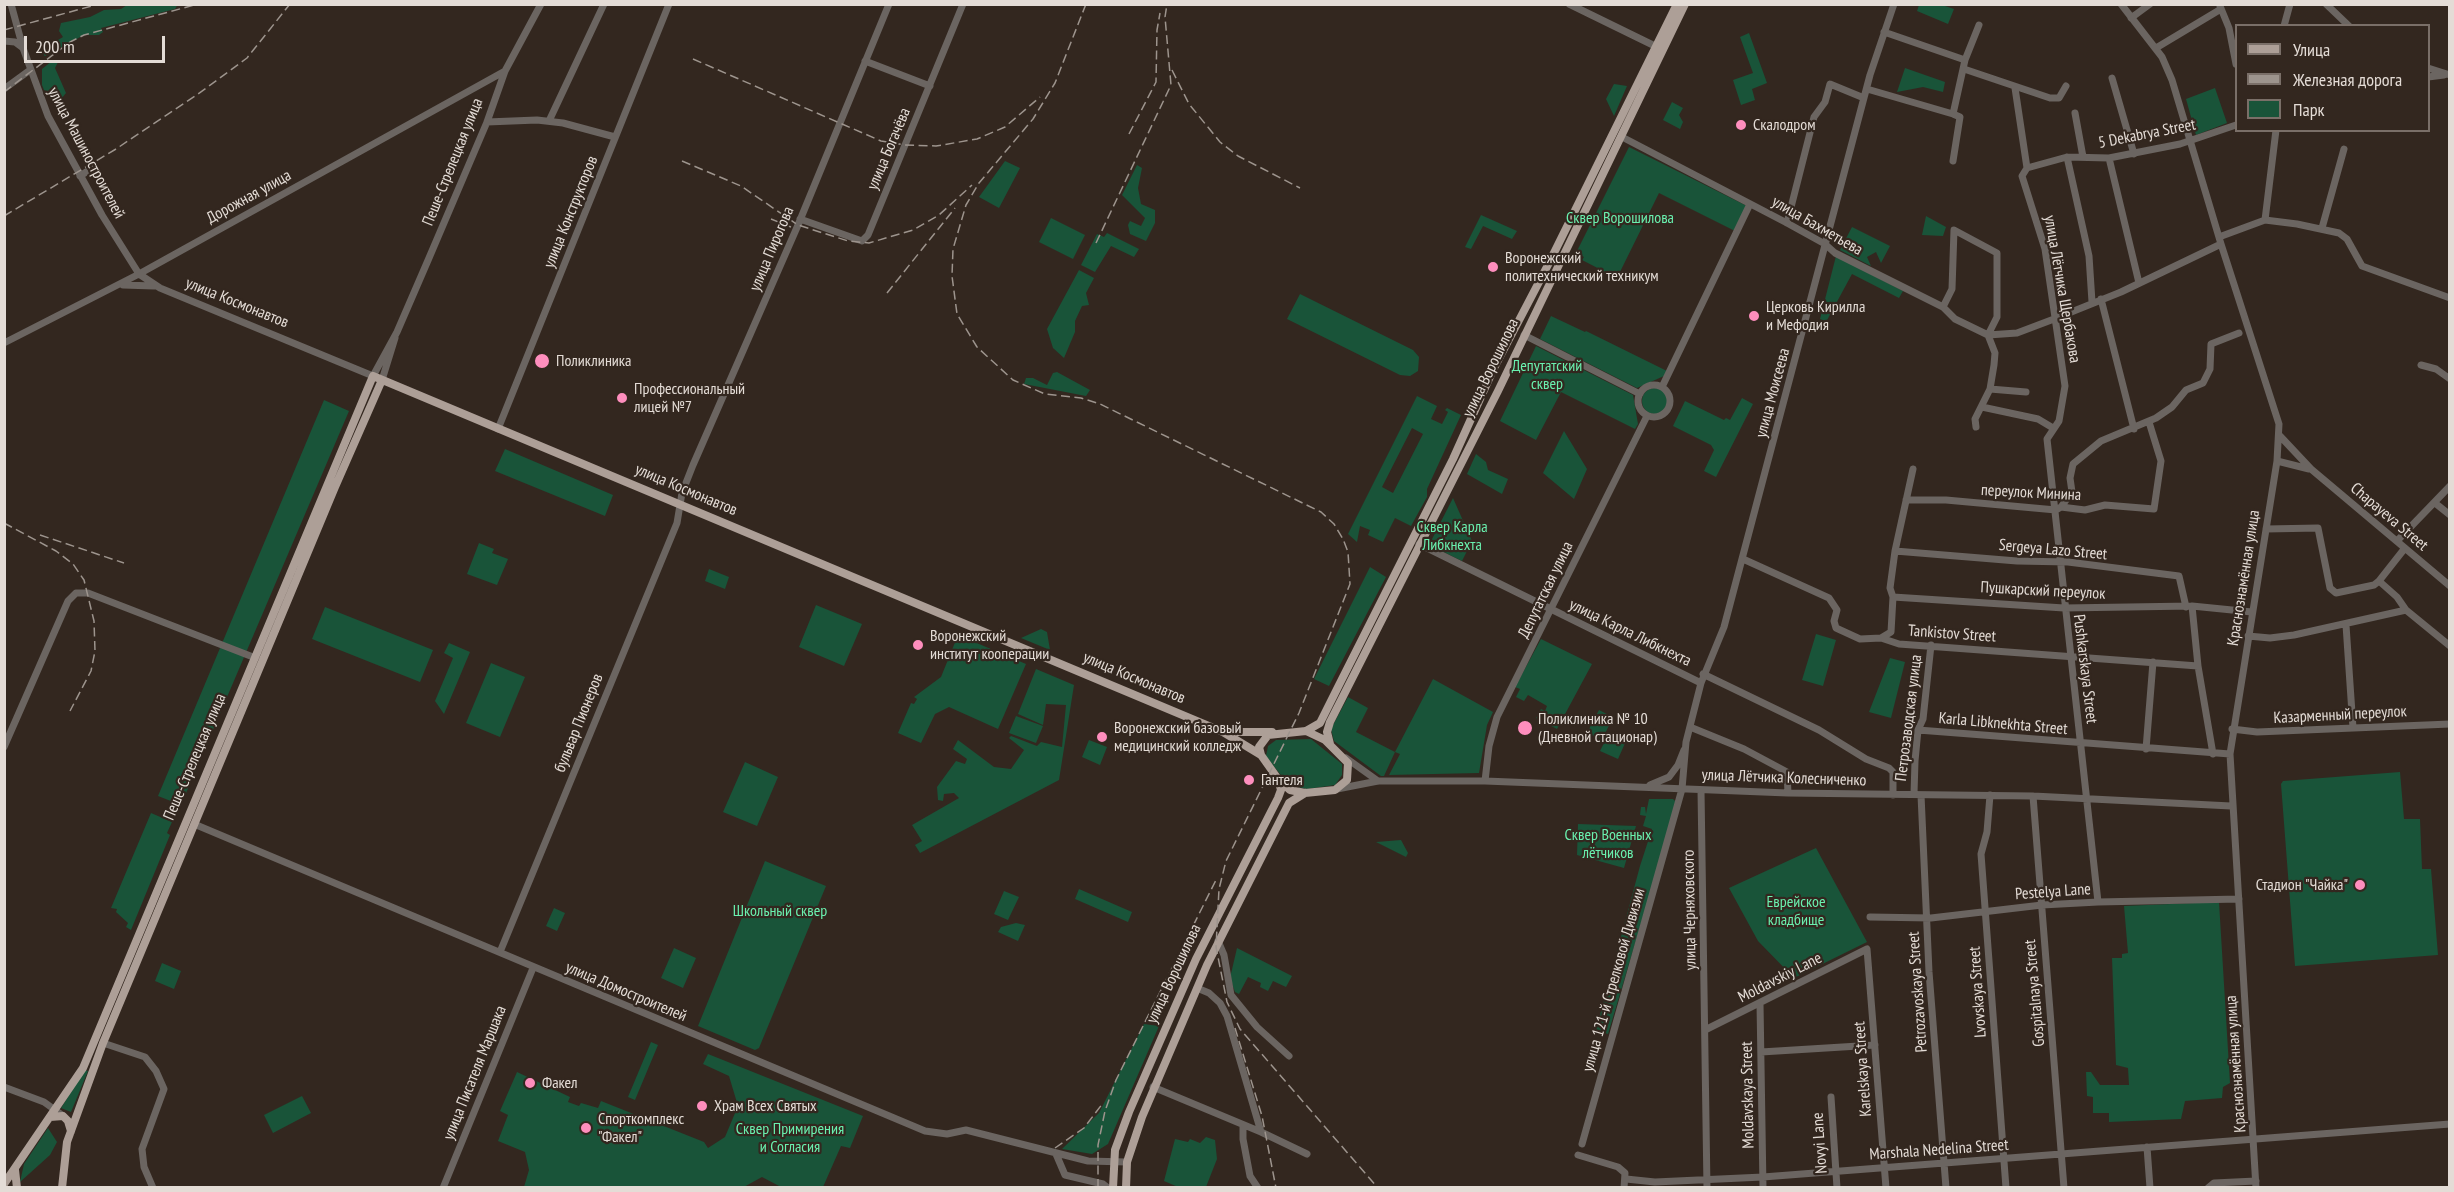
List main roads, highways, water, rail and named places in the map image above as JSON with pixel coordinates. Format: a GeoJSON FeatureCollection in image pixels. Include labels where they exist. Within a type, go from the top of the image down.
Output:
{"type":"FeatureCollection","features":[{"type":"Feature","properties":{"kind":"main road","name":"улица Ворошилова"},"geometry":{"type":"LineString","coordinates":[[1330,744],[1327,732],[1330,722],[1508,371],[1524,334],[1622,137],[1677,4]]}},
{"type":"Feature","properties":{"kind":"main road","name":"улица Ворошилова"},"geometry":{"type":"LineString","coordinates":[[1306,731],[1320,723],[1453,459],[1496,365],[1659,48],[1685,4]]}},
{"type":"Feature","properties":{"kind":"main road"},"geometry":{"type":"LineString","coordinates":[[1496,365],[1508,371]]}},
{"type":"Feature","properties":{"kind":"main road","name":"улица Космонавтов"},"geometry":{"type":"LineString","coordinates":[[373,376],[1223,732],[1261,755]]}},
{"type":"Feature","properties":{"kind":"main road","name":"Пеше-Стрелецкая улица"},"geometry":{"type":"LineString","coordinates":[[4,1184],[56,1114],[83,1068],[253,657],[373,376]]}},
{"type":"Feature","properties":{"kind":"main road","name":"Пеше-Стрелецкая улица"},"geometry":{"type":"LineString","coordinates":[[62,1187],[66,1150],[71,1131],[103,1043],[382,380]]}},
{"type":"Feature","properties":{"kind":"main road"},"geometry":{"type":"LineString","coordinates":[[1306,731],[1330,744],[1345,757],[1349,775],[1347,780],[1335,790],[1305,793],[1290,790],[1278,779],[1261,755],[1262,739],[1275,732],[1306,731]]}},
{"type":"Feature","properties":{"kind":"main road","name":"улица Космонавтов"},"geometry":{"type":"LineString","coordinates":[[1223,732],[1275,732]]}},
{"type":"Feature","properties":{"kind":"main road","name":"улица Ворошилова"},"geometry":{"type":"LineString","coordinates":[[1113,1188],[1113,1161],[1129,1112],[1196,959],[1278,798],[1281,790],[1278,779]]}},
{"type":"Feature","properties":{"kind":"main road","name":"улица Ворошилова"},"geometry":{"type":"LineString","coordinates":[[1126,1188],[1127,1162],[1153,1087],[1218,941],[1289,803],[1305,793]]}},
{"type":"Feature","properties":{"kind":"main road"},"geometry":{"type":"LineString","coordinates":[[56,1114],[68,1121],[71,1131]]}},
{"type":"Feature","properties":{"kind":"main road"},"geometry":{"type":"LineString","coordinates":[[15,1170],[17,1188]]}},
{"type":"Feature","properties":{"kind":"railway"},"geometry":{"type":"LineString","coordinates":[[4,30],[99,4]]}},
{"type":"Feature","properties":{"kind":"railway"},"geometry":{"type":"LineString","coordinates":[[4,92],[70,42],[84,35],[198,4]]}},
{"type":"Feature","properties":{"kind":"railway"},"geometry":{"type":"LineString","coordinates":[[4,216],[116,149],[247,58],[290,4]]}},
{"type":"Feature","properties":{"kind":"railway"},"geometry":{"type":"LineString","coordinates":[[1086,4],[1055,83],[1033,119],[979,183],[966,205],[953,249],[952,276],[957,314],[977,347],[1013,380],[1045,394],[1081,398],[1100,404],[1321,512],[1334,524],[1343,539],[1348,552],[1350,584],[1299,713],[1226,861],[1219,889],[1216,947],[1227,1002],[1240,1029],[1378,1188]]}},
{"type":"Feature","properties":{"kind":"railway"},"geometry":{"type":"LineString","coordinates":[[1096,243],[1171,85],[1165,17],[1167,4]]}},
{"type":"Feature","properties":{"kind":"railway"},"geometry":{"type":"LineString","coordinates":[[1129,134],[1156,82],[1157,30],[1160,13]]}},
{"type":"Feature","properties":{"kind":"railway"},"geometry":{"type":"LineString","coordinates":[[693,59],[881,141],[905,145],[936,146],[977,139],[1005,127],[1040,97]]}},
{"type":"Feature","properties":{"kind":"railway"},"geometry":{"type":"LineString","coordinates":[[1172,70],[1189,104],[1220,142],[1238,156],[1300,188]]}},
{"type":"Feature","properties":{"kind":"railway"},"geometry":{"type":"LineString","coordinates":[[682,161],[741,186],[798,225],[848,241],[869,243],[913,230],[939,215],[972,185]]}},
{"type":"Feature","properties":{"kind":"railway"},"geometry":{"type":"LineString","coordinates":[[887,293],[955,208]]}},
{"type":"Feature","properties":{"kind":"railway"},"geometry":{"type":"LineString","coordinates":[[771,219],[791,227]]}},
{"type":"Feature","properties":{"kind":"railway"},"geometry":{"type":"LineString","coordinates":[[4,523],[56,551],[73,564],[84,580],[94,621],[95,651],[91,671],[70,711]]}},
{"type":"Feature","properties":{"kind":"railway"},"geometry":{"type":"LineString","coordinates":[[40,535],[124,563]]}},
{"type":"Feature","properties":{"kind":"railway"},"geometry":{"type":"LineString","coordinates":[[1098,1188],[1098,1145],[1105,1111],[1116,1080],[1217,878]]}},
{"type":"Feature","properties":{"kind":"railway"},"geometry":{"type":"LineString","coordinates":[[1235,1028],[1262,1116],[1276,1188]]}},
{"type":"Feature","properties":{"kind":"railway"},"geometry":{"type":"LineString","coordinates":[[1055,1148],[1084,1128],[1103,1103]]}},
{"type":"Feature","properties":{"kind":"place","name":"Скалодром"},"geometry":{"type":"Point","coordinates":[1741,125]}},
{"type":"Feature","properties":{"kind":"place","name":"Воронежский политехнический техникум"},"geometry":{"type":"Point","coordinates":[1493,267]}},
{"type":"Feature","properties":{"kind":"place","name":"Церковь Кирилла и Мефодия"},"geometry":{"type":"Point","coordinates":[1754,316]}},
{"type":"Feature","properties":{"kind":"place","name":"Поликлиника"},"geometry":{"type":"Point","coordinates":[542,361]}},
{"type":"Feature","properties":{"kind":"place","name":"Профессиональный лицей №7"},"geometry":{"type":"Point","coordinates":[622,398]}},
{"type":"Feature","properties":{"kind":"place","name":"Воронежский институт кооперации"},"geometry":{"type":"Point","coordinates":[918,645]}},
{"type":"Feature","properties":{"kind":"place","name":"Поликлиника № 10 (Дневной стационар)"},"geometry":{"type":"Point","coordinates":[1525,728]}},
{"type":"Feature","properties":{"kind":"place","name":"Воронежский базовый медицинский колледж"},"geometry":{"type":"Point","coordinates":[1102,737]}},
{"type":"Feature","properties":{"kind":"place","name":"Гантеля"},"geometry":{"type":"Point","coordinates":[1249,780]}},
{"type":"Feature","properties":{"kind":"place","name":"Стадион \"Чайка\""},"geometry":{"type":"Point","coordinates":[2360,885]}},
{"type":"Feature","properties":{"kind":"place","name":"Факел"},"geometry":{"type":"Point","coordinates":[530,1083]}},
{"type":"Feature","properties":{"kind":"place","name":"Храм Всех Святых"},"geometry":{"type":"Point","coordinates":[702,1106]}},
{"type":"Feature","properties":{"kind":"place","name":"Спорткомплекс \"Факел\""},"geometry":{"type":"Point","coordinates":[586,1128]}},
{"type":"Feature","properties":{"kind":"park label","name":"Сквер Ворошилова"},"geometry":{"type":"Point","coordinates":[1620,218]}},
{"type":"Feature","properties":{"kind":"park label","name":"Депутатский сквер"},"geometry":{"type":"Point","coordinates":[1547,375]}},
{"type":"Feature","properties":{"kind":"park label","name":"Сквер Карла Либкнехта"},"geometry":{"type":"Point","coordinates":[1452,536]}},
{"type":"Feature","properties":{"kind":"park label","name":"Сквер Военных лётчиков"},"geometry":{"type":"Point","coordinates":[1608,844]}},
{"type":"Feature","properties":{"kind":"park label","name":"Школьный сквер"},"geometry":{"type":"Point","coordinates":[780,911]}},
{"type":"Feature","properties":{"kind":"park label","name":"Еврейское кладбище"},"geometry":{"type":"Point","coordinates":[1796,911]}},
{"type":"Feature","properties":{"kind":"park label","name":"Сквер Примирения и Согласия"},"geometry":{"type":"Point","coordinates":[790,1138]}}]}
